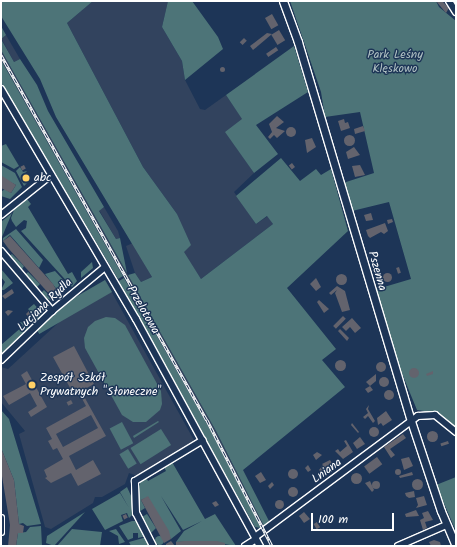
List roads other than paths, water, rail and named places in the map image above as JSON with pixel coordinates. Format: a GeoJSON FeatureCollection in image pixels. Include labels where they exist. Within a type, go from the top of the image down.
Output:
{"type":"FeatureCollection","features":[{"type":"Feature","properties":{"kind":"street","name":"Pszenna"},"geometry":{"type":"LineString","coordinates":[[283,1],[298,42],[412,421],[446,525],[456,546]]}},
{"type":"Feature","properties":{"kind":"street"},"geometry":{"type":"LineString","coordinates":[[449,1],[456,12]]}},
{"type":"Feature","properties":{"kind":"street","name":"Przelotowa"},"geometry":{"type":"LineString","coordinates":[[1,89],[105,267],[203,440],[260,546]]}},
{"type":"Feature","properties":{"kind":"street"},"geometry":{"type":"LineString","coordinates":[[1,215],[51,175]]}},
{"type":"Feature","properties":{"kind":"street"},"geometry":{"type":"LineString","coordinates":[[1,251],[52,310]]}},
{"type":"Feature","properties":{"kind":"street","name":"Lucjana Rydla"},"geometry":{"type":"LineString","coordinates":[[1,360],[52,310],[105,267]]}},
{"type":"Feature","properties":{"kind":"street","name":"Lniana"},"geometry":{"type":"LineString","coordinates":[[245,546],[418,416],[431,414],[456,432]]}},
{"type":"Feature","properties":{"kind":"street"},"geometry":{"type":"LineString","coordinates":[[153,546],[136,513],[135,481],[203,440]]}},
{"type":"Feature","properties":{"kind":"street"},"geometry":{"type":"LineString","coordinates":[[1,518],[1,532]]}},
{"type":"Feature","properties":{"kind":"street"},"geometry":{"type":"LineString","coordinates":[[398,546],[446,525]]}},
{"type":"Feature","properties":{"kind":"railway"},"geometry":{"type":"LineString","coordinates":[[1,55],[207,420],[272,546]]}},
{"type":"Feature","properties":{"kind":"place","name":"abc"},"geometry":{"type":"Point","coordinates":[26,178]}},
{"type":"Feature","properties":{"kind":"place","name":"Zespół Szkół Prywatnych \"Słoneczne\""},"geometry":{"type":"Point","coordinates":[32,385]}},
{"type":"Feature","properties":{"kind":"park label","name":"Park Leśny Klęskowo"},"geometry":{"type":"Point","coordinates":[395,62]}}]}
